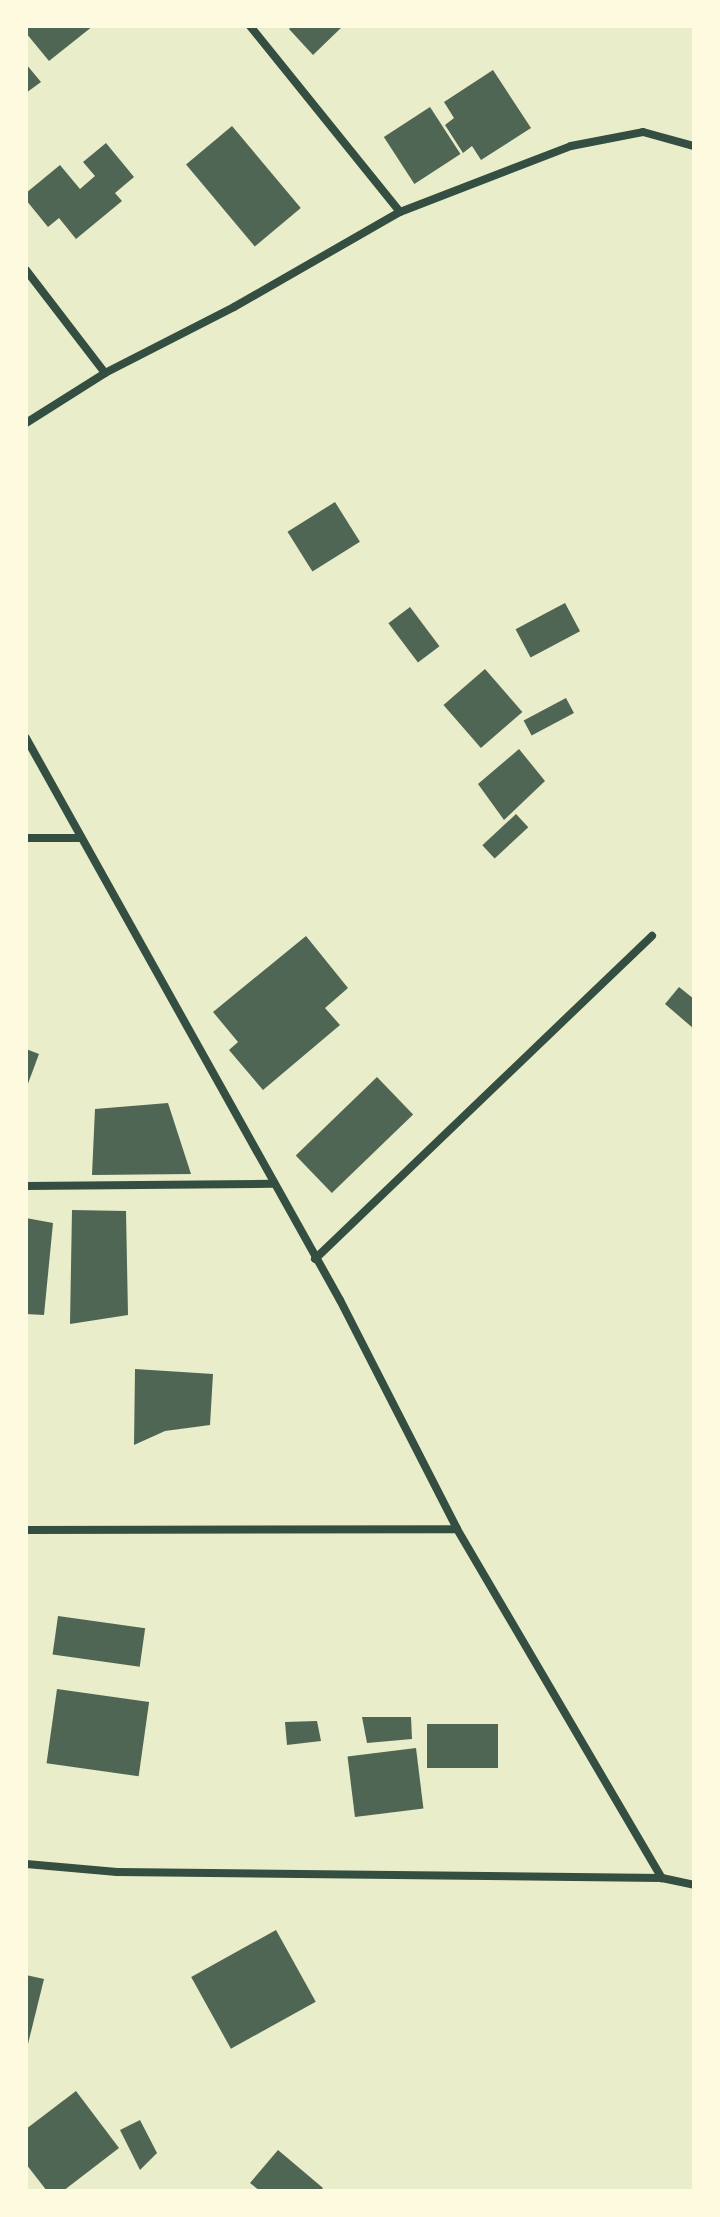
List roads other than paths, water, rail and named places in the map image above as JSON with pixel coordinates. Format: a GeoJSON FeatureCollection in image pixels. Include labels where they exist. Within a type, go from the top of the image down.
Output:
{"type":"FeatureCollection","features":[{"type":"Feature","properties":{"kind":"street"},"geometry":{"type":"LineString","coordinates":[[250,26],[400,212]]}},
{"type":"Feature","properties":{"kind":"street"},"geometry":{"type":"LineString","coordinates":[[26,423],[105,373],[234,307],[400,212],[571,146],[643,132],[694,146]]}},
{"type":"Feature","properties":{"kind":"street"},"geometry":{"type":"LineString","coordinates":[[26,270],[105,373]]}},
{"type":"Feature","properties":{"kind":"street"},"geometry":{"type":"LineString","coordinates":[[26,738],[315,1259],[457,1529],[662,1878]]}},
{"type":"Feature","properties":{"kind":"street"},"geometry":{"type":"LineString","coordinates":[[26,838],[79,838]]}},
{"type":"Feature","properties":{"kind":"street"},"geometry":{"type":"LineString","coordinates":[[315,1259],[652,936]]}},
{"type":"Feature","properties":{"kind":"street"},"geometry":{"type":"LineString","coordinates":[[26,1186],[271,1184]]}},
{"type":"Feature","properties":{"kind":"street"},"geometry":{"type":"LineString","coordinates":[[26,1530],[457,1529]]}},
{"type":"Feature","properties":{"kind":"street"},"geometry":{"type":"LineString","coordinates":[[26,1864],[117,1872],[662,1878],[694,1885]]}}]}
